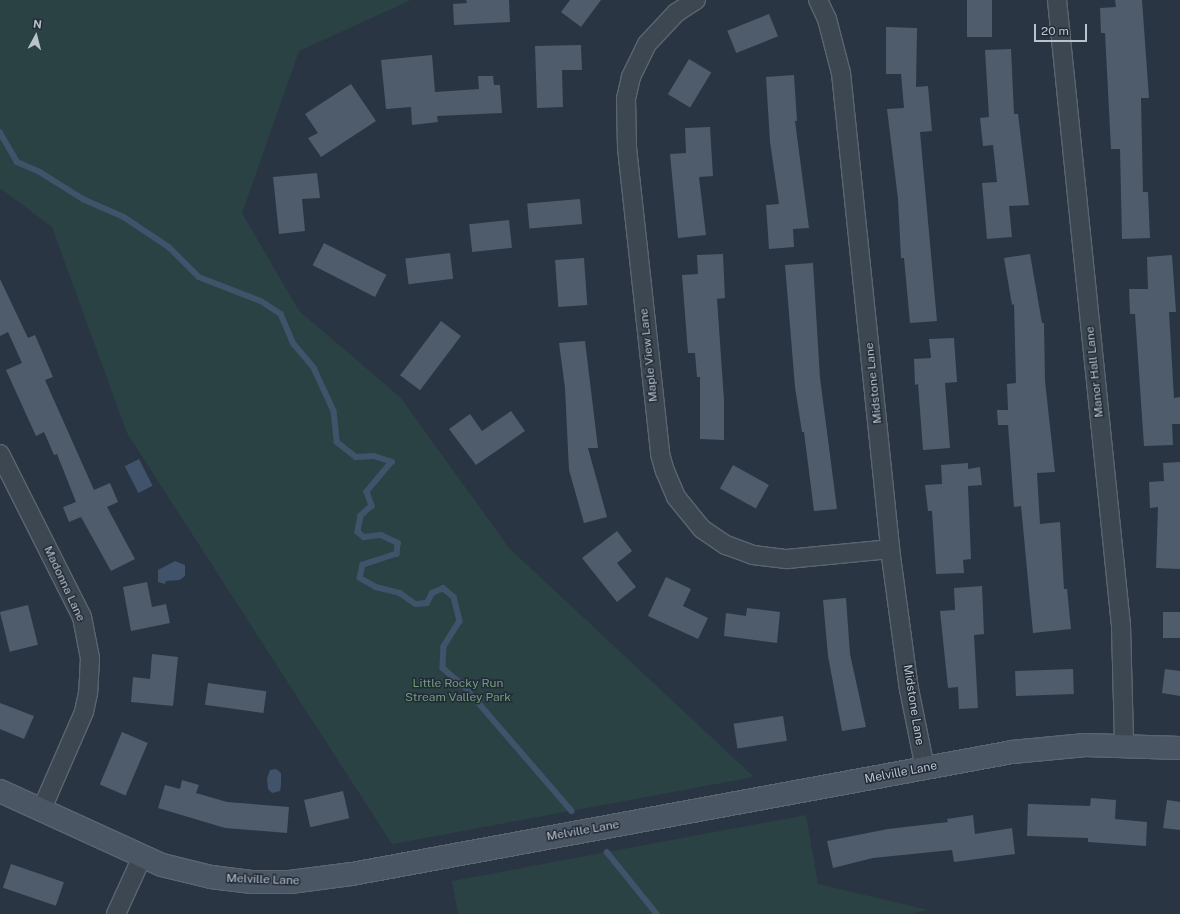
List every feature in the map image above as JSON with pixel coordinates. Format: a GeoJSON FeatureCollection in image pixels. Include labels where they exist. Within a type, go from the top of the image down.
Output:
{"type":"FeatureCollection","features":[{"type":"Feature","properties":{"kind":"street","name":"Maple View Lane"},"geometry":{"type":"LineString","coordinates":[[696,0],[676,13],[647,44],[631,77],[626,98],[627,148],[660,454],[665,472],[676,498],[702,529],[726,545],[753,555],[787,559],[890,548]]}},
{"type":"Feature","properties":{"kind":"street","name":"Midstone Lane"},"geometry":{"type":"LineString","coordinates":[[818,0],[833,39],[841,72],[890,548],[909,689],[925,768]]}},
{"type":"Feature","properties":{"kind":"street","name":"Manor Hall Lane"},"geometry":{"type":"LineString","coordinates":[[1057,0],[1121,626],[1124,744]]}},
{"type":"Feature","properties":{"kind":"street","name":"Madonna Lane"},"geometry":{"type":"LineString","coordinates":[[0,454],[82,617],[89,652],[90,674],[84,712],[41,810]]}},
{"type":"Feature","properties":{"kind":"street","name":"Melville Lane"},"geometry":{"type":"LineString","coordinates":[[0,791],[142,857],[178,870],[212,877],[251,882],[308,881],[1039,748],[1124,744],[1180,748]]}},
{"type":"Feature","properties":{"kind":"street"},"geometry":{"type":"LineString","coordinates":[[116,914],[142,857]]}},
{"type":"Feature","properties":{"kind":"green space","name":"Little Rocky Run Stream Valley Park"},"geometry":{"type":"Polygon","coordinates":[[[0,0],[411,0],[299,51],[242,213],[299,311],[401,398],[509,548],[754,777],[392,844],[127,433],[52,227],[0,188],[0,0]]]}},
{"type":"Feature","properties":{"kind":"green space"},"geometry":{"type":"Polygon","coordinates":[[[806,815],[818,884],[928,910],[908,914],[458,914],[452,881],[806,815]]]}},
{"type":"Feature","properties":{"kind":"water"},"geometry":{"type":"Polygon","coordinates":[[[139,459],[153,486],[138,493],[125,466],[139,459]]]}},
{"type":"Feature","properties":{"kind":"water"},"geometry":{"type":"Polygon","coordinates":[[[175,561],[185,565],[185,576],[180,580],[166,581],[165,584],[158,582],[158,570],[175,561]]]}},
{"type":"Feature","properties":{"kind":"water"},"geometry":{"type":"Polygon","coordinates":[[[276,769],[281,773],[281,786],[280,791],[272,793],[268,789],[267,778],[270,770],[276,769]]]}},
{"type":"Feature","properties":{"kind":"building"},"geometry":{"type":"Polygon","coordinates":[[[466,0],[509,0],[510,22],[454,25],[453,4],[467,3],[466,0]]]}},
{"type":"Feature","properties":{"kind":"building"},"geometry":{"type":"Polygon","coordinates":[[[570,0],[601,0],[581,27],[561,12],[570,0]]]}},
{"type":"Feature","properties":{"kind":"building"},"geometry":{"type":"Polygon","coordinates":[[[967,0],[992,0],[992,37],[967,37],[967,0]]]}},
{"type":"Feature","properties":{"kind":"building"},"geometry":{"type":"Polygon","coordinates":[[[1115,0],[1142,0],[1149,98],[1141,98],[1143,192],[1148,192],[1150,238],[1122,239],[1120,149],[1111,149],[1105,33],[1101,33],[1100,8],[1116,7],[1115,0]]]}},
{"type":"Feature","properties":{"kind":"building"},"geometry":{"type":"Polygon","coordinates":[[[769,14],[778,36],[736,53],[727,31],[769,14]]]}},
{"type":"Feature","properties":{"kind":"building"},"geometry":{"type":"Polygon","coordinates":[[[886,27],[917,28],[916,87],[928,86],[932,131],[920,132],[937,321],[910,323],[904,258],[901,258],[898,199],[887,109],[904,108],[901,74],[886,74],[886,27]]]}},
{"type":"Feature","properties":{"kind":"building"},"geometry":{"type":"Polygon","coordinates":[[[581,45],[582,70],[562,70],[563,107],[537,108],[535,46],[581,45]]]}},
{"type":"Feature","properties":{"kind":"building"},"geometry":{"type":"Polygon","coordinates":[[[1011,49],[1014,114],[1018,114],[1029,205],[1009,206],[1012,237],[987,239],[982,183],[997,182],[993,145],[983,146],[980,118],[989,117],[985,50],[1011,49]]]}},
{"type":"Feature","properties":{"kind":"building"},"geometry":{"type":"Polygon","coordinates":[[[432,55],[435,92],[479,89],[478,76],[493,76],[494,85],[500,85],[502,113],[437,116],[438,122],[412,125],[411,107],[386,109],[381,60],[432,55]]]}},
{"type":"Feature","properties":{"kind":"building"},"geometry":{"type":"Polygon","coordinates":[[[689,59],[711,72],[690,108],[668,94],[689,59]]]}},
{"type":"Feature","properties":{"kind":"building"},"geometry":{"type":"Polygon","coordinates":[[[794,75],[797,121],[795,121],[809,228],[793,229],[794,247],[769,249],[766,205],[779,204],[770,142],[766,77],[794,75]]]}},
{"type":"Feature","properties":{"kind":"building"},"geometry":{"type":"Polygon","coordinates":[[[351,84],[376,121],[321,157],[308,138],[318,133],[305,114],[351,84]]]}},
{"type":"Feature","properties":{"kind":"building"},"geometry":{"type":"Polygon","coordinates":[[[710,127],[713,176],[699,177],[706,235],[678,238],[670,154],[686,153],[685,128],[710,127]]]}},
{"type":"Feature","properties":{"kind":"building"},"geometry":{"type":"Polygon","coordinates":[[[317,173],[320,198],[302,199],[305,231],[279,234],[273,177],[317,173]]]}},
{"type":"Feature","properties":{"kind":"building"},"geometry":{"type":"Polygon","coordinates":[[[580,199],[582,224],[529,229],[527,204],[580,199]]]}},
{"type":"Feature","properties":{"kind":"building"},"geometry":{"type":"Polygon","coordinates":[[[509,220],[512,248],[472,252],[469,224],[509,220]]]}},
{"type":"Feature","properties":{"kind":"building"},"geometry":{"type":"Polygon","coordinates":[[[324,243],[386,275],[375,297],[313,265],[324,243]]]}},
{"type":"Feature","properties":{"kind":"building"},"geometry":{"type":"Polygon","coordinates":[[[450,253],[453,279],[409,284],[405,258],[450,253]]]}},
{"type":"Feature","properties":{"kind":"building"},"geometry":{"type":"Polygon","coordinates":[[[723,254],[725,298],[717,299],[724,400],[724,440],[700,439],[700,377],[697,377],[695,353],[688,353],[682,275],[698,274],[697,255],[723,254]]]}},
{"type":"Feature","properties":{"kind":"building"},"geometry":{"type":"Polygon","coordinates":[[[1030,254],[1042,323],[1044,323],[1045,381],[1055,472],[1037,473],[1040,524],[1060,522],[1064,589],[1067,589],[1071,629],[1033,633],[1021,506],[1014,507],[1008,425],[998,425],[997,410],[1008,410],[1007,384],[1016,383],[1014,304],[1012,305],[1004,258],[1030,254]]]}},
{"type":"Feature","properties":{"kind":"building"},"geometry":{"type":"Polygon","coordinates":[[[1172,255],[1176,312],[1169,312],[1174,398],[1180,397],[1180,424],[1172,424],[1173,445],[1144,446],[1135,314],[1130,314],[1129,289],[1148,289],[1147,257],[1172,255]]]}},
{"type":"Feature","properties":{"kind":"building"},"geometry":{"type":"Polygon","coordinates":[[[584,258],[587,305],[558,307],[555,260],[584,258]]]}},
{"type":"Feature","properties":{"kind":"building"},"geometry":{"type":"Polygon","coordinates":[[[813,263],[820,378],[837,509],[814,511],[804,432],[802,432],[795,387],[785,265],[813,263]]]}},
{"type":"Feature","properties":{"kind":"building"},"geometry":{"type":"Polygon","coordinates":[[[0,279],[28,338],[35,335],[53,377],[45,380],[94,490],[110,483],[118,502],[107,507],[135,559],[111,571],[81,517],[69,522],[63,507],[76,502],[57,454],[54,455],[44,432],[36,436],[6,370],[22,363],[8,332],[0,336],[0,279]]]}},
{"type":"Feature","properties":{"kind":"building"},"geometry":{"type":"Polygon","coordinates":[[[441,321],[461,336],[420,390],[400,375],[441,321]]]}},
{"type":"Feature","properties":{"kind":"building"},"geometry":{"type":"Polygon","coordinates":[[[954,338],[957,382],[945,383],[950,448],[923,450],[918,384],[915,385],[914,359],[931,358],[929,339],[954,338]]]}},
{"type":"Feature","properties":{"kind":"building"},"geometry":{"type":"Polygon","coordinates":[[[585,341],[598,448],[588,448],[607,517],[584,523],[569,470],[565,388],[559,343],[585,341]]]}},
{"type":"Feature","properties":{"kind":"building"},"geometry":{"type":"Polygon","coordinates":[[[511,411],[525,431],[476,465],[449,429],[470,414],[482,431],[511,411]]]}},
{"type":"Feature","properties":{"kind":"building"},"geometry":{"type":"Polygon","coordinates":[[[1180,462],[1180,569],[1156,568],[1158,507],[1150,508],[1149,482],[1164,481],[1163,463],[1180,462]]]}},
{"type":"Feature","properties":{"kind":"building"},"geometry":{"type":"Polygon","coordinates":[[[968,463],[968,469],[980,467],[982,485],[968,486],[971,559],[963,560],[964,573],[936,574],[932,511],[928,511],[925,485],[942,484],[941,465],[968,463]]]}},
{"type":"Feature","properties":{"kind":"building"},"geometry":{"type":"Polygon","coordinates":[[[733,465],[769,485],[756,508],[720,489],[733,465]]]}},
{"type":"Feature","properties":{"kind":"building"},"geometry":{"type":"Polygon","coordinates":[[[617,531],[632,551],[617,563],[636,587],[617,602],[582,558],[617,531]]]}},
{"type":"Feature","properties":{"kind":"building"},"geometry":{"type":"Polygon","coordinates":[[[666,577],[691,589],[683,606],[708,618],[698,639],[648,616],[666,577]]]}},
{"type":"Feature","properties":{"kind":"building"},"geometry":{"type":"Polygon","coordinates":[[[147,582],[152,607],[166,604],[170,623],[131,631],[123,587],[147,582]]]}},
{"type":"Feature","properties":{"kind":"building"},"geometry":{"type":"Polygon","coordinates":[[[982,586],[984,634],[974,635],[978,708],[959,709],[958,687],[948,688],[940,611],[955,610],[954,588],[982,586]]]}},
{"type":"Feature","properties":{"kind":"building"},"geometry":{"type":"Polygon","coordinates":[[[846,598],[850,654],[866,727],[842,731],[828,656],[823,600],[846,598]]]}},
{"type":"Feature","properties":{"kind":"building"},"geometry":{"type":"Polygon","coordinates":[[[28,605],[38,645],[10,652],[0,612],[28,605]]]}},
{"type":"Feature","properties":{"kind":"building"},"geometry":{"type":"Polygon","coordinates":[[[747,608],[780,612],[777,643],[724,636],[726,613],[746,616],[747,608]]]}},
{"type":"Feature","properties":{"kind":"building"},"geometry":{"type":"Polygon","coordinates":[[[1163,612],[1180,612],[1180,638],[1163,638],[1163,612]]]}},
{"type":"Feature","properties":{"kind":"building"},"geometry":{"type":"Polygon","coordinates":[[[152,654],[178,657],[173,706],[131,702],[133,677],[150,679],[152,654]]]}},
{"type":"Feature","properties":{"kind":"building"},"geometry":{"type":"Polygon","coordinates":[[[1073,669],[1074,694],[1016,696],[1015,671],[1073,669]]]}},
{"type":"Feature","properties":{"kind":"building"},"geometry":{"type":"Polygon","coordinates":[[[1165,669],[1180,671],[1180,696],[1162,693],[1165,669]]]}},
{"type":"Feature","properties":{"kind":"building"},"geometry":{"type":"Polygon","coordinates":[[[208,683],[266,691],[263,713],[205,705],[208,683]]]}},
{"type":"Feature","properties":{"kind":"building"},"geometry":{"type":"Polygon","coordinates":[[[0,703],[34,716],[24,739],[0,729],[0,703]]]}},
{"type":"Feature","properties":{"kind":"building"},"geometry":{"type":"Polygon","coordinates":[[[783,716],[787,741],[738,749],[734,724],[783,716]]]}},
{"type":"Feature","properties":{"kind":"building"},"geometry":{"type":"Polygon","coordinates":[[[122,732],[148,743],[126,795],[100,784],[122,732]]]}},
{"type":"Feature","properties":{"kind":"building"},"geometry":{"type":"Polygon","coordinates":[[[182,780],[199,785],[196,793],[227,802],[289,807],[287,833],[225,828],[158,808],[165,785],[180,789],[182,780]]]}},
{"type":"Feature","properties":{"kind":"building"},"geometry":{"type":"Polygon","coordinates":[[[343,791],[349,818],[310,827],[304,800],[343,791]]]}},
{"type":"Feature","properties":{"kind":"building"},"geometry":{"type":"Polygon","coordinates":[[[1091,798],[1116,800],[1115,819],[1147,822],[1146,846],[1088,842],[1088,838],[1027,836],[1028,804],[1090,806],[1091,798]]]}},
{"type":"Feature","properties":{"kind":"building"},"geometry":{"type":"Polygon","coordinates":[[[1167,800],[1180,802],[1180,830],[1163,828],[1167,800]]]}},
{"type":"Feature","properties":{"kind":"building"},"geometry":{"type":"Polygon","coordinates":[[[973,815],[975,834],[1012,828],[1015,854],[954,862],[952,850],[873,858],[833,868],[827,841],[888,829],[948,822],[947,819],[973,815]]]}},
{"type":"Feature","properties":{"kind":"building"},"geometry":{"type":"Polygon","coordinates":[[[11,864],[64,882],[56,906],[3,888],[11,864]]]}},
{"type":"Feature","properties":{"kind":"waterway"},"geometry":{"type":"LineString","coordinates":[[0,132],[17,162],[40,172],[83,199],[124,217],[169,247],[199,277],[261,301],[281,314],[294,344],[314,368],[334,411],[337,442],[356,457],[374,456],[392,462],[367,492],[372,506],[361,516],[358,532],[364,537],[381,535],[398,543],[397,554],[363,565],[360,578],[376,587],[400,593],[416,604],[427,603],[432,593],[443,588],[454,597],[460,621],[444,647],[443,668],[464,686],[572,811]]}},
{"type":"Feature","properties":{"kind":"waterway"},"geometry":{"type":"LineString","coordinates":[[607,852],[657,914]]}}]}
